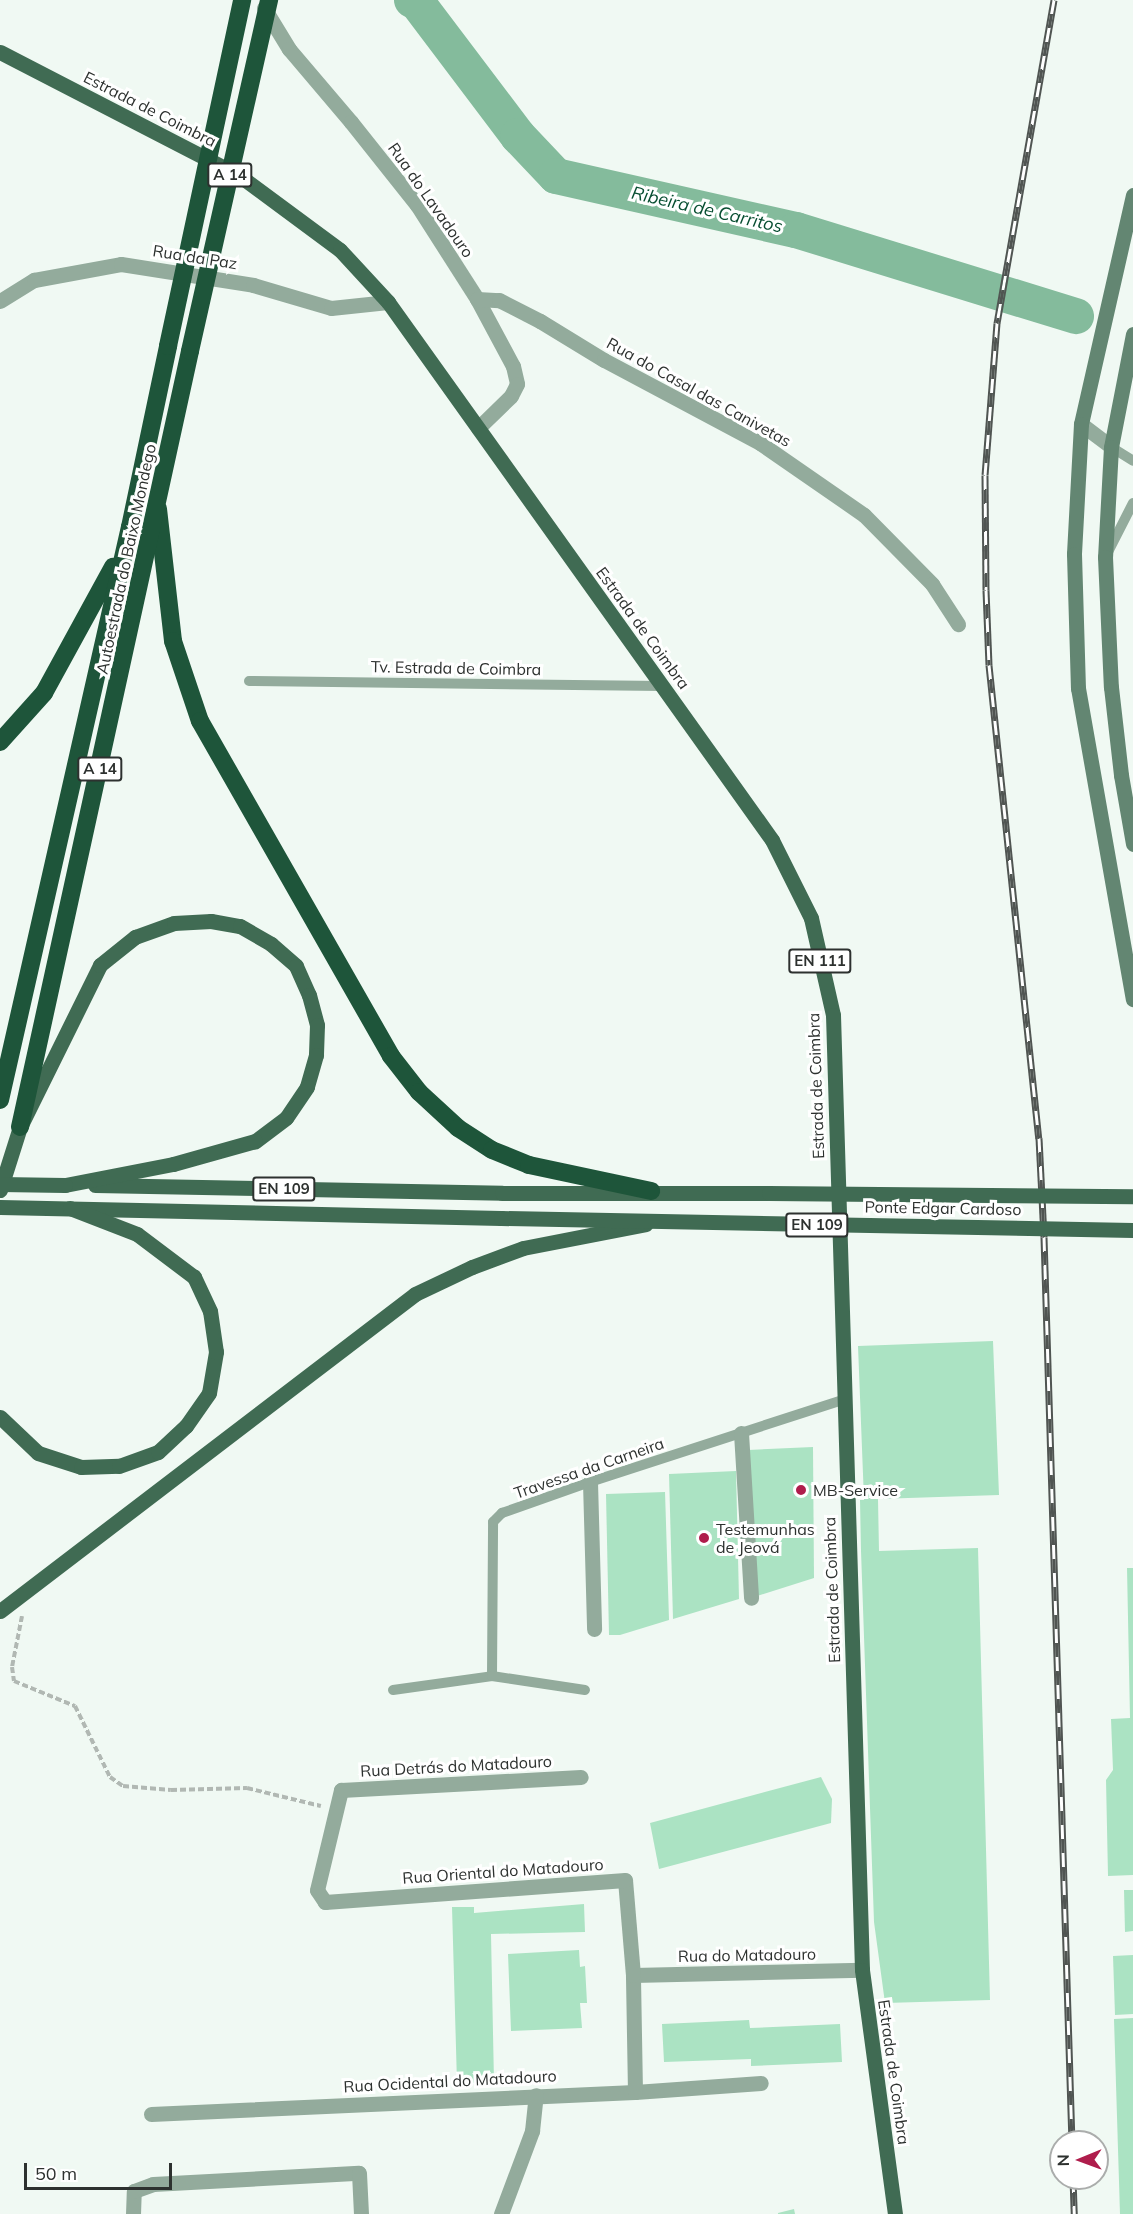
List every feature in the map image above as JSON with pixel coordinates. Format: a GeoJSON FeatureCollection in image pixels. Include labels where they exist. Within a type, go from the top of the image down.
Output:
{"type":"FeatureCollection","features":[{"type":"Feature","properties":{"kind":"highway","name":"Autoestrada do Baixo Mondego"},"geometry":{"type":"LineString","coordinates":[[0,1100],[130,527],[242,0]]}},
{"type":"Feature","properties":{"kind":"highway","name":"Autoestrada do Baixo Mondego"},"geometry":{"type":"LineString","coordinates":[[20,1127],[269,0]]}},
{"type":"Feature","properties":{"kind":"highway"},"geometry":{"type":"LineString","coordinates":[[158,509],[173,641],[200,721],[391,1056],[419,1092],[458,1128],[492,1150],[529,1165],[651,1191]]}},
{"type":"Feature","properties":{"kind":"highway"},"geometry":{"type":"LineString","coordinates":[[0,742],[44,693],[104,587],[130,527]]}},
{"type":"Feature","properties":{"kind":"main road","name":"Estrada de Coimbra"},"geometry":{"type":"LineString","coordinates":[[0,52],[240,176],[340,250],[388,302],[772,840],[811,918],[833,1015],[862,1970],[895,2214]]}},
{"type":"Feature","properties":{"kind":"main road"},"geometry":{"type":"LineString","coordinates":[[1133,195],[1081,424],[1074,554],[1078,688],[1133,999]]}},
{"type":"Feature","properties":{"kind":"main road"},"geometry":{"type":"LineString","coordinates":[[1133,334],[1129,381],[1112,447],[1105,557],[1111,687],[1121,775],[1133,844]]}},
{"type":"Feature","properties":{"kind":"main road"},"geometry":{"type":"LineString","coordinates":[[0,1190],[20,1127],[100,965],[135,937],[174,922],[211,921],[240,926],[271,944],[296,966],[309,995],[317,1025],[316,1055],[307,1086],[286,1118],[255,1141],[173,1164],[65,1185]]}},
{"type":"Feature","properties":{"kind":"main road","name":"EN 109"},"geometry":{"type":"LineString","coordinates":[[0,1184],[65,1185]]}},
{"type":"Feature","properties":{"kind":"main road","name":"Ponte Edgar Cardoso"},"geometry":{"type":"LineString","coordinates":[[65,1185],[502,1194],[651,1191],[1133,1196]]}},
{"type":"Feature","properties":{"kind":"main road","name":"EN 109"},"geometry":{"type":"LineString","coordinates":[[0,1207],[70,1208]]}},
{"type":"Feature","properties":{"kind":"main road"},"geometry":{"type":"LineString","coordinates":[[0,1417],[38,1453],[81,1467],[119,1466],[158,1452],[186,1426],[209,1393],[216,1352],[210,1311],[194,1276],[137,1234],[70,1208]]}},
{"type":"Feature","properties":{"kind":"main road","name":"Ponte Edgar Cardoso"},"geometry":{"type":"LineString","coordinates":[[70,1208],[655,1222],[1133,1230]]}},
{"type":"Feature","properties":{"kind":"main road"},"geometry":{"type":"LineString","coordinates":[[0,1611],[415,1294],[472,1267],[523,1248],[655,1222]]}},
{"type":"Feature","properties":{"kind":"street","name":"Rua do Lavadouro"},"geometry":{"type":"LineString","coordinates":[[261,0],[289,49],[351,122],[417,206],[477,299],[513,366],[517,384],[503,407],[478,428]]}},
{"type":"Feature","properties":{"kind":"street","name":"Rua da Paz"},"geometry":{"type":"LineString","coordinates":[[0,301],[34,280],[121,264],[253,285],[331,308],[388,302]]}},
{"type":"Feature","properties":{"kind":"street","name":"Rua do Casal das Canivetas"},"geometry":{"type":"LineString","coordinates":[[477,299],[499,300],[540,321],[604,360],[760,443],[864,515],[932,584],[958,624]]}},
{"type":"Feature","properties":{"kind":"street"},"geometry":{"type":"LineString","coordinates":[[1081,424],[1112,447]]}},
{"type":"Feature","properties":{"kind":"street"},"geometry":{"type":"LineString","coordinates":[[741,1432],[751,1598]]}},
{"type":"Feature","properties":{"kind":"street"},"geometry":{"type":"LineString","coordinates":[[590,1482],[594,1629]]}},
{"type":"Feature","properties":{"kind":"street","name":"Rua Detrás do Matadouro"},"geometry":{"type":"LineString","coordinates":[[325,1902],[317,1890],[341,1790],[582,1777]]}},
{"type":"Feature","properties":{"kind":"street","name":"Rua Oriental do Matadouro"},"geometry":{"type":"LineString","coordinates":[[325,1902],[625,1880],[633,1975]]}},
{"type":"Feature","properties":{"kind":"street","name":"Rua do Matadouro"},"geometry":{"type":"LineString","coordinates":[[633,1975],[862,1970]]}},
{"type":"Feature","properties":{"kind":"street"},"geometry":{"type":"LineString","coordinates":[[633,1975],[635,2092]]}},
{"type":"Feature","properties":{"kind":"street","name":"Rua Ocidental do Matadouro"},"geometry":{"type":"LineString","coordinates":[[151,2114],[635,2092],[761,2083]]}},
{"type":"Feature","properties":{"kind":"street"},"geometry":{"type":"LineString","coordinates":[[501,2214],[532,2131],[536,2095]]}},
{"type":"Feature","properties":{"kind":"street"},"geometry":{"type":"LineString","coordinates":[[133,2214],[134,2191],[153,2184],[359,2173],[361,2214]]}},
{"type":"Feature","properties":{"kind":"lane"},"geometry":{"type":"LineString","coordinates":[[1112,447],[1133,461]]}},
{"type":"Feature","properties":{"kind":"lane"},"geometry":{"type":"LineString","coordinates":[[1105,557],[1133,503]]}},
{"type":"Feature","properties":{"kind":"lane","name":"Tv. Estrada de Coimbra"},"geometry":{"type":"LineString","coordinates":[[249,681],[662,686]]}},
{"type":"Feature","properties":{"kind":"lane","name":"Travessa da Carneira"},"geometry":{"type":"LineString","coordinates":[[492,1676],[493,1522],[502,1513],[845,1399]]}},
{"type":"Feature","properties":{"kind":"lane"},"geometry":{"type":"LineString","coordinates":[[393,1690],[492,1676],[585,1690]]}},
{"type":"Feature","properties":{"kind":"path"},"geometry":{"type":"LineString","coordinates":[[29,1588],[14,1647],[12,1667],[14,1681],[75,1706],[110,1777],[123,1786],[146,1788],[246,1788],[311,1805],[337,1808]]}},
{"type":"Feature","properties":{"kind":"building"},"geometry":{"type":"Polygon","coordinates":[[[993,1341],[999,1495],[878,1499],[879,1551],[978,1548],[990,2000],[885,2003],[874,1922],[861,1551],[860,1500],[864,1500],[858,1346],[993,1341]]]}},
{"type":"Feature","properties":{"kind":"building"},"geometry":{"type":"Polygon","coordinates":[[[813,1447],[814,1578],[751,1598],[748,1450],[813,1447]]]}},
{"type":"Feature","properties":{"kind":"building"},"geometry":{"type":"Polygon","coordinates":[[[736,1471],[739,1599],[673,1619],[669,1474],[736,1471]]]}},
{"type":"Feature","properties":{"kind":"building"},"geometry":{"type":"Polygon","coordinates":[[[665,1492],[669,1620],[620,1635],[609,1635],[606,1494],[665,1492]]]}},
{"type":"Feature","properties":{"kind":"building"},"geometry":{"type":"Polygon","coordinates":[[[1127,1568],[1133,1568],[1133,1875],[1108,1876],[1106,1780],[1113,1770],[1111,1719],[1130,1718],[1127,1568]]]}},
{"type":"Feature","properties":{"kind":"building"},"geometry":{"type":"Polygon","coordinates":[[[821,1777],[832,1799],[831,1823],[659,1869],[650,1823],[821,1777]]]}},
{"type":"Feature","properties":{"kind":"building"},"geometry":{"type":"Polygon","coordinates":[[[1124,1890],[1133,1890],[1133,1931],[1125,1932],[1124,1890]]]}},
{"type":"Feature","properties":{"kind":"building"},"geometry":{"type":"Polygon","coordinates":[[[584,1904],[585,1932],[491,1934],[494,2082],[457,2083],[452,1907],[474,1907],[474,1913],[584,1904]]]}},
{"type":"Feature","properties":{"kind":"building"},"geometry":{"type":"Polygon","coordinates":[[[579,1950],[580,1967],[585,1966],[587,2003],[580,2003],[582,2028],[511,2031],[508,1954],[579,1950]]]}},
{"type":"Feature","properties":{"kind":"building"},"geometry":{"type":"Polygon","coordinates":[[[1133,1955],[1133,2014],[1115,2015],[1113,1956],[1133,1955]]]}},
{"type":"Feature","properties":{"kind":"building"},"geometry":{"type":"Polygon","coordinates":[[[1133,2018],[1133,2214],[1120,2214],[1114,2019],[1133,2018]]]}},
{"type":"Feature","properties":{"kind":"building"},"geometry":{"type":"Polygon","coordinates":[[[749,2020],[750,2028],[840,2024],[842,2062],[751,2066],[751,2059],[664,2062],[662,2024],[749,2020]]]}},
{"type":"Feature","properties":{"kind":"building"},"geometry":{"type":"Polygon","coordinates":[[[794,2209],[795,2214],[778,2214],[778,2213],[794,2209]]]}},
{"type":"Feature","properties":{"kind":"waterway","name":"Ribeira de Carritos"},"geometry":{"type":"LineString","coordinates":[[412,0],[416,1],[518,136],[556,176],[796,230],[1076,316]]}},
{"type":"Feature","properties":{"kind":"railway"},"geometry":{"type":"LineString","coordinates":[[1054,0],[997,323],[985,475],[989,665],[1039,1138],[1072,2130]]}},
{"type":"Feature","properties":{"kind":"railway"},"geometry":{"type":"LineString","coordinates":[[1073,2190],[1074,2214]]}},
{"type":"Feature","properties":{"kind":"place","name":"MB-Service"},"geometry":{"type":"Point","coordinates":[801,1490]}},
{"type":"Feature","properties":{"kind":"place","name":"Testemunhas de Jeová"},"geometry":{"type":"Point","coordinates":[704,1538]}}]}
